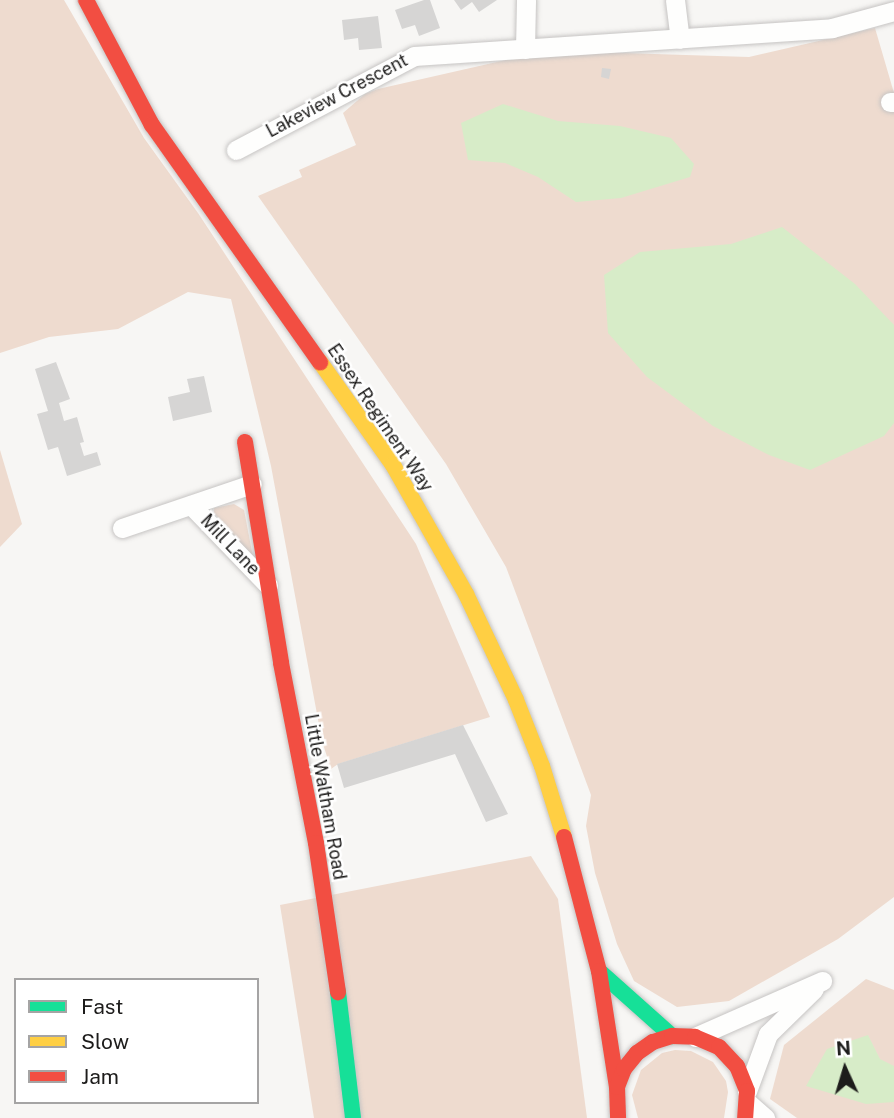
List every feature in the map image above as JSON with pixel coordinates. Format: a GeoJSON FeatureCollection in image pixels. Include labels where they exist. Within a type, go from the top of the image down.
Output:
{"type":"FeatureCollection","features":[{"type":"Feature","properties":{"kind":"main road","name":"Essex Regiment Way"},"geometry":{"type":"LineString","coordinates":[[86,0],[152,125],[393,465],[466,594],[516,701],[542,766],[599,971],[617,1087],[618,1118]]}},
{"type":"Feature","properties":{"kind":"main road","name":"Little Waltham Road"},"geometry":{"type":"LineString","coordinates":[[245,442],[268,585],[316,843],[344,1029],[353,1118]]}},
{"type":"Feature","properties":{"kind":"main road"},"geometry":{"type":"LineString","coordinates":[[599,971],[672,1036]]}},
{"type":"Feature","properties":{"kind":"main road"},"geometry":{"type":"LineString","coordinates":[[617,1087],[624,1069],[637,1053],[653,1042],[672,1036],[695,1037],[719,1047],[737,1066],[747,1104]]}},
{"type":"Feature","properties":{"kind":"street"},"geometry":{"type":"LineString","coordinates":[[525,49],[526,0]]}},
{"type":"Feature","properties":{"kind":"street"},"geometry":{"type":"LineString","coordinates":[[675,0],[680,39]]}},
{"type":"Feature","properties":{"kind":"street","name":"Lakeview Crescent"},"geometry":{"type":"LineString","coordinates":[[236,150],[414,56],[832,28],[894,11]]}},
{"type":"Feature","properties":{"kind":"street","name":"Mill Lane"},"geometry":{"type":"LineString","coordinates":[[122,528],[252,484]]}},
{"type":"Feature","properties":{"kind":"street","name":"Mill Lane"},"geometry":{"type":"LineString","coordinates":[[191,505],[268,585]]}},
{"type":"Feature","properties":{"kind":"street"},"geometry":{"type":"LineString","coordinates":[[695,1037],[822,981],[768,1034],[747,1104],[765,1118]]}},
{"type":"Feature","properties":{"kind":"shaded area"},"geometry":{"type":"Polygon","coordinates":[[[0,0],[64,0],[144,138],[198,213],[416,544],[490,717],[338,764],[331,769],[322,741],[271,466],[231,299],[188,292],[118,329],[49,337],[0,353],[0,0]]]}},
{"type":"Feature","properties":{"kind":"shaded area"},"geometry":{"type":"Polygon","coordinates":[[[875,28],[894,93],[894,897],[838,939],[729,1001],[677,1007],[634,981],[617,944],[595,873],[586,826],[591,795],[506,567],[446,464],[258,196],[302,177],[299,170],[356,145],[343,113],[365,94],[378,89],[514,58],[591,52],[749,57],[875,28]]]}},
{"type":"Feature","properties":{"kind":"shaded area"},"geometry":{"type":"Polygon","coordinates":[[[503,104],[558,121],[620,126],[671,138],[694,164],[690,177],[621,198],[576,202],[538,177],[505,163],[468,160],[461,123],[503,104]]]}},
{"type":"Feature","properties":{"kind":"shaded area"},"geometry":{"type":"Polygon","coordinates":[[[782,227],[855,284],[894,325],[894,423],[884,436],[810,470],[769,455],[713,426],[647,377],[608,333],[604,275],[640,252],[731,244],[782,227]]]}},
{"type":"Feature","properties":{"kind":"shaded area"},"geometry":{"type":"Polygon","coordinates":[[[0,450],[22,524],[0,547],[0,450]]]}},
{"type":"Feature","properties":{"kind":"shaded area"},"geometry":{"type":"Polygon","coordinates":[[[234,504],[244,510],[253,557],[214,513],[214,508],[234,504]]]}},
{"type":"Feature","properties":{"kind":"shaded area"},"geometry":{"type":"Polygon","coordinates":[[[531,856],[558,899],[587,1118],[314,1118],[280,905],[531,856]]]}},
{"type":"Feature","properties":{"kind":"shaded area"},"geometry":{"type":"Polygon","coordinates":[[[866,979],[894,990],[894,1118],[797,1118],[770,1099],[784,1045],[866,979]]]}},
{"type":"Feature","properties":{"kind":"shaded area"},"geometry":{"type":"Polygon","coordinates":[[[868,1035],[880,1059],[894,1066],[894,1102],[866,1104],[806,1086],[827,1049],[868,1035]]]}},
{"type":"Feature","properties":{"kind":"shaded area"},"geometry":{"type":"Polygon","coordinates":[[[691,1051],[713,1062],[726,1081],[728,1092],[724,1118],[638,1118],[632,1095],[641,1070],[662,1053],[691,1051]]]}},
{"type":"Feature","properties":{"kind":"building"},"geometry":{"type":"Polygon","coordinates":[[[430,0],[440,28],[419,36],[415,25],[402,29],[395,10],[430,0]]]}},
{"type":"Feature","properties":{"kind":"building"},"geometry":{"type":"Polygon","coordinates":[[[454,0],[497,0],[479,12],[472,2],[461,10],[454,0]]]}},
{"type":"Feature","properties":{"kind":"building"},"geometry":{"type":"Polygon","coordinates":[[[378,16],[382,48],[359,50],[358,38],[344,40],[342,20],[378,16]]]}},
{"type":"Feature","properties":{"kind":"building"},"geometry":{"type":"Polygon","coordinates":[[[602,68],[611,69],[609,79],[601,77],[602,68]]]}},
{"type":"Feature","properties":{"kind":"building"},"geometry":{"type":"Polygon","coordinates":[[[56,362],[70,399],[59,403],[64,421],[77,417],[84,442],[80,443],[84,456],[97,452],[101,465],[67,476],[58,447],[48,450],[37,414],[48,411],[35,369],[56,362]]]}},
{"type":"Feature","properties":{"kind":"building"},"geometry":{"type":"Polygon","coordinates":[[[204,376],[212,412],[173,421],[168,397],[190,392],[187,379],[204,376]]]}},
{"type":"Feature","properties":{"kind":"building"},"geometry":{"type":"Polygon","coordinates":[[[463,725],[508,814],[486,822],[455,754],[344,788],[337,764],[463,725]]]}},
{"type":"Feature","properties":{"kind":"traffic: fast"},"geometry":{"type":"LineString","coordinates":[[599,971],[672,1036]]}},
{"type":"Feature","properties":{"kind":"traffic: fast"},"geometry":{"type":"LineString","coordinates":[[338,992],[353,1118]]}},
{"type":"Feature","properties":{"kind":"traffic: slow"},"geometry":{"type":"LineString","coordinates":[[320,362],[393,465],[466,594],[516,700],[542,766],[564,837]]}},
{"type":"Feature","properties":{"kind":"traffic: jam"},"geometry":{"type":"LineString","coordinates":[[86,0],[152,125],[320,362]]}},
{"type":"Feature","properties":{"kind":"traffic: jam"},"geometry":{"type":"LineString","coordinates":[[245,442],[281,663],[316,843],[338,992]]}},
{"type":"Feature","properties":{"kind":"traffic: jam"},"geometry":{"type":"LineString","coordinates":[[564,837],[599,971],[617,1087],[618,1118]]}},
{"type":"Feature","properties":{"kind":"traffic: jam"},"geometry":{"type":"LineString","coordinates":[[617,1087],[624,1069],[637,1053],[653,1042],[672,1036],[695,1037],[719,1047],[737,1066],[747,1091],[745,1118]]}}]}
